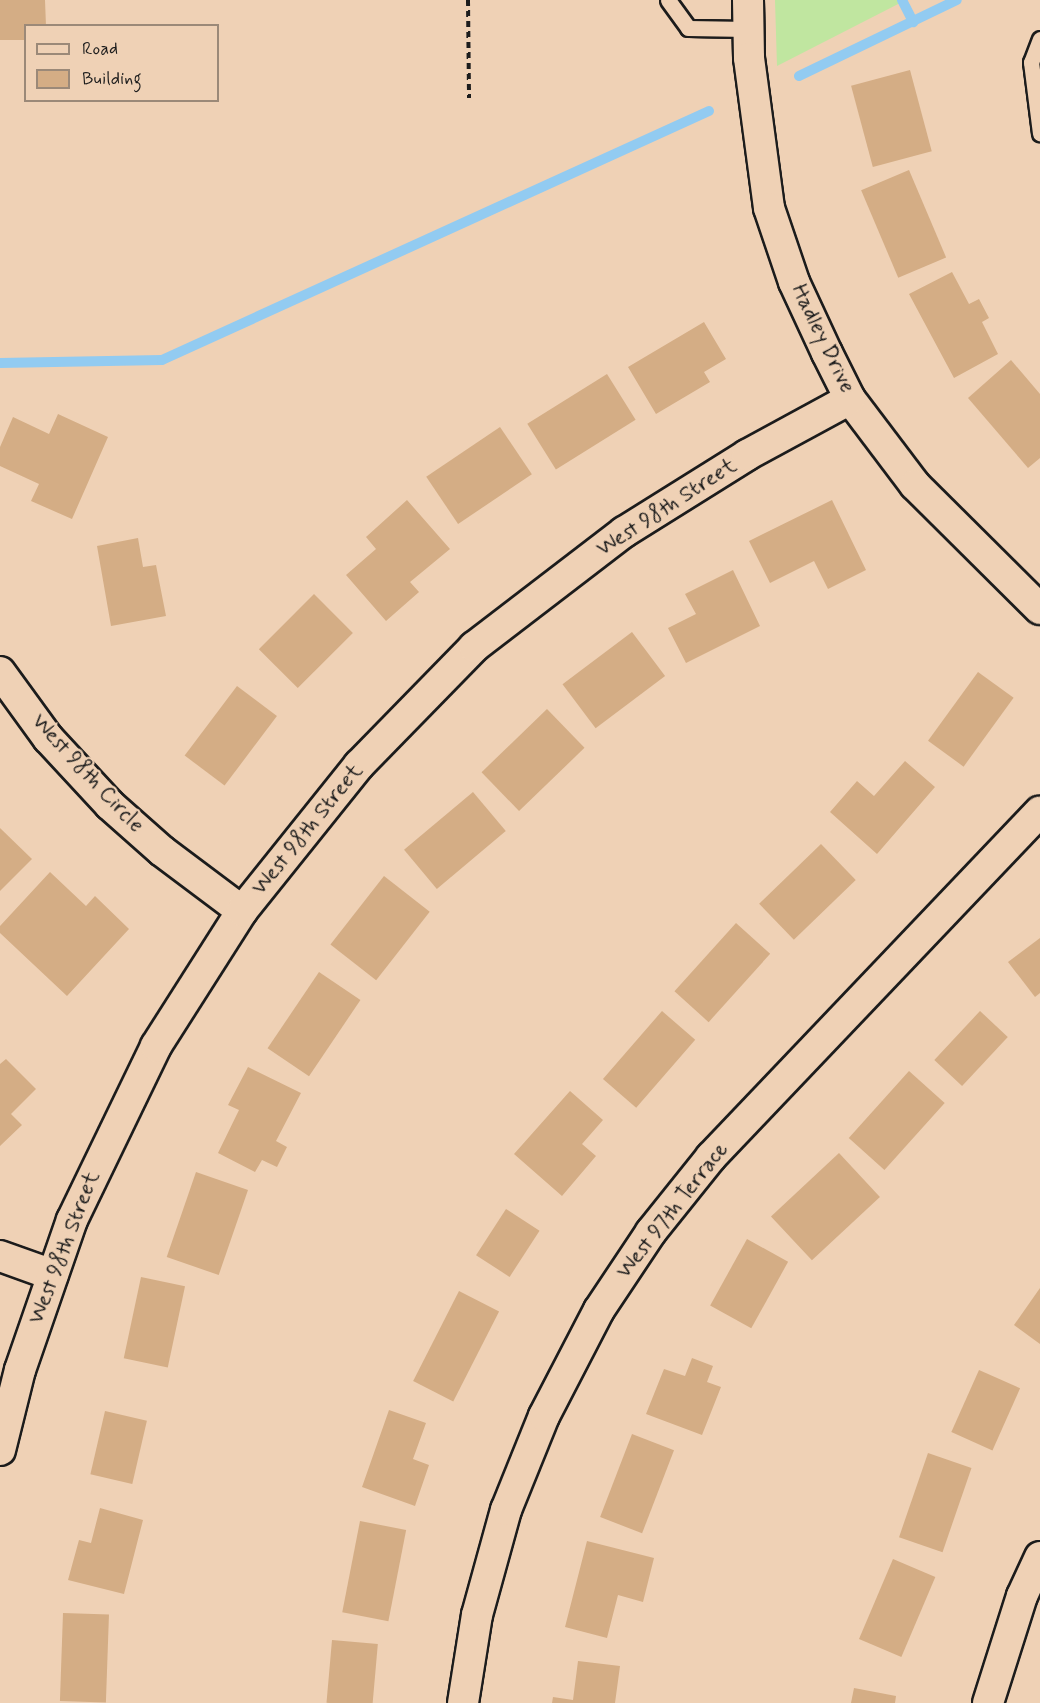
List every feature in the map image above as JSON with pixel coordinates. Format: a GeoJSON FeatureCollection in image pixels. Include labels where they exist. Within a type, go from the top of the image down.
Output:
{"type":"FeatureCollection","features":[{"type":"Feature","properties":{"kind":"street","name":"Hadley Drive"},"geometry":{"type":"LineString","coordinates":[[748,14],[769,208],[794,282],[850,399],[915,485],[1040,609]]}},
{"type":"Feature","properties":{"kind":"street","name":"West 98th Street"},"geometry":{"type":"LineString","coordinates":[[0,1450],[20,1370],[53,1275],[95,1167],[151,1056],[206,962],[242,911],[359,765],[474,648],[624,532],[747,455],[850,399]]}},
{"type":"Feature","properties":{"kind":"street","name":"West 98th Circle"},"geometry":{"type":"LineString","coordinates":[[0,672],[48,738],[110,805],[162,851],[242,911]]}},
{"type":"Feature","properties":{"kind":"street","name":"West 97th Terrace"},"geometry":{"type":"LineString","coordinates":[[463,1703],[477,1615],[506,1510],[544,1416],[599,1310],[651,1232],[711,1157],[1040,812]]}},
{"type":"Feature","properties":{"kind":"street"},"geometry":{"type":"LineString","coordinates":[[0,1256],[53,1275]]}},
{"type":"Feature","properties":{"kind":"street"},"geometry":{"type":"LineString","coordinates":[[988,1703],[1022,1596],[1040,1557]]}},
{"type":"Feature","properties":{"kind":"lane"},"geometry":{"type":"LineString","coordinates":[[668,0],[688,28],[748,14]]}},
{"type":"Feature","properties":{"kind":"lane"},"geometry":{"type":"LineString","coordinates":[[1040,39],[1031,62],[1040,133]]}},
{"type":"Feature","properties":{"kind":"path"},"geometry":{"type":"LineString","coordinates":[[468,0],[469,98]]}},
{"type":"Feature","properties":{"kind":"green space"},"geometry":{"type":"Polygon","coordinates":[[[775,0],[906,0],[777,66],[775,0]]]}},
{"type":"Feature","properties":{"kind":"building"},"geometry":{"type":"Polygon","coordinates":[[[0,0],[45,0],[46,24],[24,24],[24,40],[0,40],[0,0]]]}},
{"type":"Feature","properties":{"kind":"building"},"geometry":{"type":"Polygon","coordinates":[[[910,70],[932,151],[873,167],[851,86],[910,70]]]}},
{"type":"Feature","properties":{"kind":"building"},"geometry":{"type":"Polygon","coordinates":[[[909,170],[946,257],[898,278],[861,190],[909,170]]]}},
{"type":"Feature","properties":{"kind":"building"},"geometry":{"type":"Polygon","coordinates":[[[952,272],[969,304],[979,299],[989,318],[982,322],[998,354],[954,378],[909,294],[952,272]]]}},
{"type":"Feature","properties":{"kind":"building"},"geometry":{"type":"Polygon","coordinates":[[[704,322],[726,359],[704,372],[710,382],[656,414],[628,367],[704,322]]]}},
{"type":"Feature","properties":{"kind":"building"},"geometry":{"type":"Polygon","coordinates":[[[1011,360],[1040,394],[1040,458],[1028,468],[968,398],[1011,360]]]}},
{"type":"Feature","properties":{"kind":"building"},"geometry":{"type":"Polygon","coordinates":[[[607,374],[636,420],[556,470],[527,424],[607,374]]]}},
{"type":"Feature","properties":{"kind":"building"},"geometry":{"type":"Polygon","coordinates":[[[58,414],[108,437],[72,519],[31,501],[39,484],[0,466],[0,447],[13,417],[49,434],[58,414]]]}},
{"type":"Feature","properties":{"kind":"building"},"geometry":{"type":"Polygon","coordinates":[[[500,427],[532,474],[458,524],[426,477],[500,427]]]}},
{"type":"Feature","properties":{"kind":"building"},"geometry":{"type":"Polygon","coordinates":[[[407,500],[450,549],[410,582],[419,592],[386,621],[346,575],[376,549],[366,537],[407,500]]]}},
{"type":"Feature","properties":{"kind":"building"},"geometry":{"type":"Polygon","coordinates":[[[832,500],[866,570],[828,589],[814,561],[770,583],[749,541],[832,500]]]}},
{"type":"Feature","properties":{"kind":"building"},"geometry":{"type":"Polygon","coordinates":[[[138,538],[143,567],[156,565],[166,616],[111,626],[97,546],[138,538]]]}},
{"type":"Feature","properties":{"kind":"building"},"geometry":{"type":"Polygon","coordinates":[[[733,570],[760,626],[686,663],[668,628],[696,614],[685,594],[733,570]]]}},
{"type":"Feature","properties":{"kind":"building"},"geometry":{"type":"Polygon","coordinates":[[[314,594],[353,633],[298,688],[259,649],[314,594]]]}},
{"type":"Feature","properties":{"kind":"building"},"geometry":{"type":"Polygon","coordinates":[[[632,632],[665,676],[596,728],[563,684],[632,632]]]}},
{"type":"Feature","properties":{"kind":"building"},"geometry":{"type":"Polygon","coordinates":[[[978,672],[1014,698],[964,767],[928,741],[978,672]]]}},
{"type":"Feature","properties":{"kind":"building"},"geometry":{"type":"Polygon","coordinates":[[[237,686],[277,716],[225,786],[185,755],[237,686]]]}},
{"type":"Feature","properties":{"kind":"building"},"geometry":{"type":"Polygon","coordinates":[[[547,709],[585,748],[519,811],[482,772],[547,709]]]}},
{"type":"Feature","properties":{"kind":"building"},"geometry":{"type":"Polygon","coordinates":[[[905,761],[935,787],[877,854],[830,812],[857,781],[874,796],[905,761]]]}},
{"type":"Feature","properties":{"kind":"building"},"geometry":{"type":"Polygon","coordinates":[[[473,792],[506,831],[437,889],[404,850],[473,792]]]}},
{"type":"Feature","properties":{"kind":"building"},"geometry":{"type":"Polygon","coordinates":[[[0,828],[32,859],[0,891],[0,828]]]}},
{"type":"Feature","properties":{"kind":"building"},"geometry":{"type":"Polygon","coordinates":[[[821,844],[856,880],[794,940],[759,904],[821,844]]]}},
{"type":"Feature","properties":{"kind":"building"},"geometry":{"type":"Polygon","coordinates":[[[50,872],[86,906],[95,896],[129,929],[67,996],[0,933],[0,926],[50,872]]]}},
{"type":"Feature","properties":{"kind":"building"},"geometry":{"type":"Polygon","coordinates":[[[384,876],[430,912],[376,980],[330,945],[384,876]]]}},
{"type":"Feature","properties":{"kind":"building"},"geometry":{"type":"Polygon","coordinates":[[[736,923],[770,954],[709,1022],[674,991],[736,923]]]}},
{"type":"Feature","properties":{"kind":"building"},"geometry":{"type":"Polygon","coordinates":[[[1040,938],[1040,993],[1035,997],[1008,962],[1040,938]]]}},
{"type":"Feature","properties":{"kind":"building"},"geometry":{"type":"Polygon","coordinates":[[[319,972],[360,1000],[309,1076],[268,1048],[319,972]]]}},
{"type":"Feature","properties":{"kind":"building"},"geometry":{"type":"Polygon","coordinates":[[[662,1011],[695,1040],[636,1108],[603,1079],[662,1011]]]}},
{"type":"Feature","properties":{"kind":"building"},"geometry":{"type":"Polygon","coordinates":[[[980,1011],[1008,1037],[962,1086],[934,1060],[980,1011]]]}},
{"type":"Feature","properties":{"kind":"building"},"geometry":{"type":"Polygon","coordinates":[[[6,1059],[36,1089],[11,1114],[22,1125],[0,1146],[0,1064],[6,1059]]]}},
{"type":"Feature","properties":{"kind":"building"},"geometry":{"type":"Polygon","coordinates":[[[248,1067],[301,1093],[276,1141],[287,1147],[277,1167],[262,1160],[255,1172],[218,1153],[239,1110],[228,1105],[248,1067]]]}},
{"type":"Feature","properties":{"kind":"building"},"geometry":{"type":"Polygon","coordinates":[[[909,1071],[945,1103],[884,1170],[849,1138],[909,1071]]]}},
{"type":"Feature","properties":{"kind":"building"},"geometry":{"type":"Polygon","coordinates":[[[570,1091],[603,1120],[582,1144],[596,1156],[562,1196],[514,1154],[570,1091]]]}},
{"type":"Feature","properties":{"kind":"building"},"geometry":{"type":"Polygon","coordinates":[[[839,1153],[880,1197],[812,1260],[771,1216],[839,1153]]]}},
{"type":"Feature","properties":{"kind":"building"},"geometry":{"type":"Polygon","coordinates":[[[196,1172],[248,1190],[219,1275],[167,1257],[196,1172]]]}},
{"type":"Feature","properties":{"kind":"building"},"geometry":{"type":"Polygon","coordinates":[[[506,1209],[540,1231],[510,1277],[476,1255],[506,1209]]]}},
{"type":"Feature","properties":{"kind":"building"},"geometry":{"type":"Polygon","coordinates":[[[747,1239],[788,1262],[751,1328],[710,1305],[747,1239]]]}},
{"type":"Feature","properties":{"kind":"building"},"geometry":{"type":"Polygon","coordinates":[[[141,1277],[185,1286],[168,1368],[124,1358],[141,1277]]]}},
{"type":"Feature","properties":{"kind":"building"},"geometry":{"type":"Polygon","coordinates":[[[1040,1288],[1040,1344],[1014,1325],[1040,1288]]]}},
{"type":"Feature","properties":{"kind":"building"},"geometry":{"type":"Polygon","coordinates":[[[459,1291],[499,1311],[453,1401],[413,1381],[459,1291]]]}},
{"type":"Feature","properties":{"kind":"building"},"geometry":{"type":"Polygon","coordinates":[[[692,1358],[713,1366],[707,1382],[721,1387],[702,1435],[646,1414],[664,1369],[685,1376],[692,1358]]]}},
{"type":"Feature","properties":{"kind":"building"},"geometry":{"type":"Polygon","coordinates":[[[979,1370],[1020,1388],[992,1450],[951,1432],[979,1370]]]}},
{"type":"Feature","properties":{"kind":"building"},"geometry":{"type":"Polygon","coordinates":[[[389,1410],[426,1423],[413,1459],[429,1465],[415,1506],[362,1487],[389,1410]]]}},
{"type":"Feature","properties":{"kind":"building"},"geometry":{"type":"Polygon","coordinates":[[[105,1411],[147,1421],[132,1484],[90,1474],[105,1411]]]}},
{"type":"Feature","properties":{"kind":"building"},"geometry":{"type":"Polygon","coordinates":[[[632,1434],[674,1450],[642,1533],[600,1517],[632,1434]]]}},
{"type":"Feature","properties":{"kind":"building"},"geometry":{"type":"Polygon","coordinates":[[[928,1453],[971,1468],[943,1552],[899,1537],[928,1453]]]}},
{"type":"Feature","properties":{"kind":"building"},"geometry":{"type":"Polygon","coordinates":[[[100,1508],[143,1520],[124,1594],[68,1580],[79,1540],[91,1543],[100,1508]]]}},
{"type":"Feature","properties":{"kind":"building"},"geometry":{"type":"Polygon","coordinates":[[[360,1521],[406,1530],[388,1621],[342,1612],[360,1521]]]}},
{"type":"Feature","properties":{"kind":"building"},"geometry":{"type":"Polygon","coordinates":[[[587,1541],[654,1558],[643,1602],[618,1595],[607,1638],[565,1627],[587,1541]]]}},
{"type":"Feature","properties":{"kind":"building"},"geometry":{"type":"Polygon","coordinates":[[[893,1559],[935,1577],[901,1657],[859,1639],[893,1559]]]}},
{"type":"Feature","properties":{"kind":"building"},"geometry":{"type":"Polygon","coordinates":[[[63,1613],[109,1615],[106,1703],[60,1701],[63,1613]]]}},
{"type":"Feature","properties":{"kind":"building"},"geometry":{"type":"Polygon","coordinates":[[[332,1640],[378,1644],[373,1703],[327,1703],[332,1640]]]}},
{"type":"Feature","properties":{"kind":"building"},"geometry":{"type":"Polygon","coordinates":[[[578,1661],[620,1666],[615,1703],[552,1703],[553,1697],[573,1700],[578,1661]]]}},
{"type":"Feature","properties":{"kind":"building"},"geometry":{"type":"Polygon","coordinates":[[[854,1688],[896,1696],[895,1703],[851,1703],[854,1688]]]}},
{"type":"Feature","properties":{"kind":"waterway"},"geometry":{"type":"LineString","coordinates":[[902,0],[913,22]]}},
{"type":"Feature","properties":{"kind":"waterway"},"geometry":{"type":"LineString","coordinates":[[799,76],[957,0]]}},
{"type":"Feature","properties":{"kind":"waterway"},"geometry":{"type":"LineString","coordinates":[[0,363],[162,360],[709,111]]}}]}
